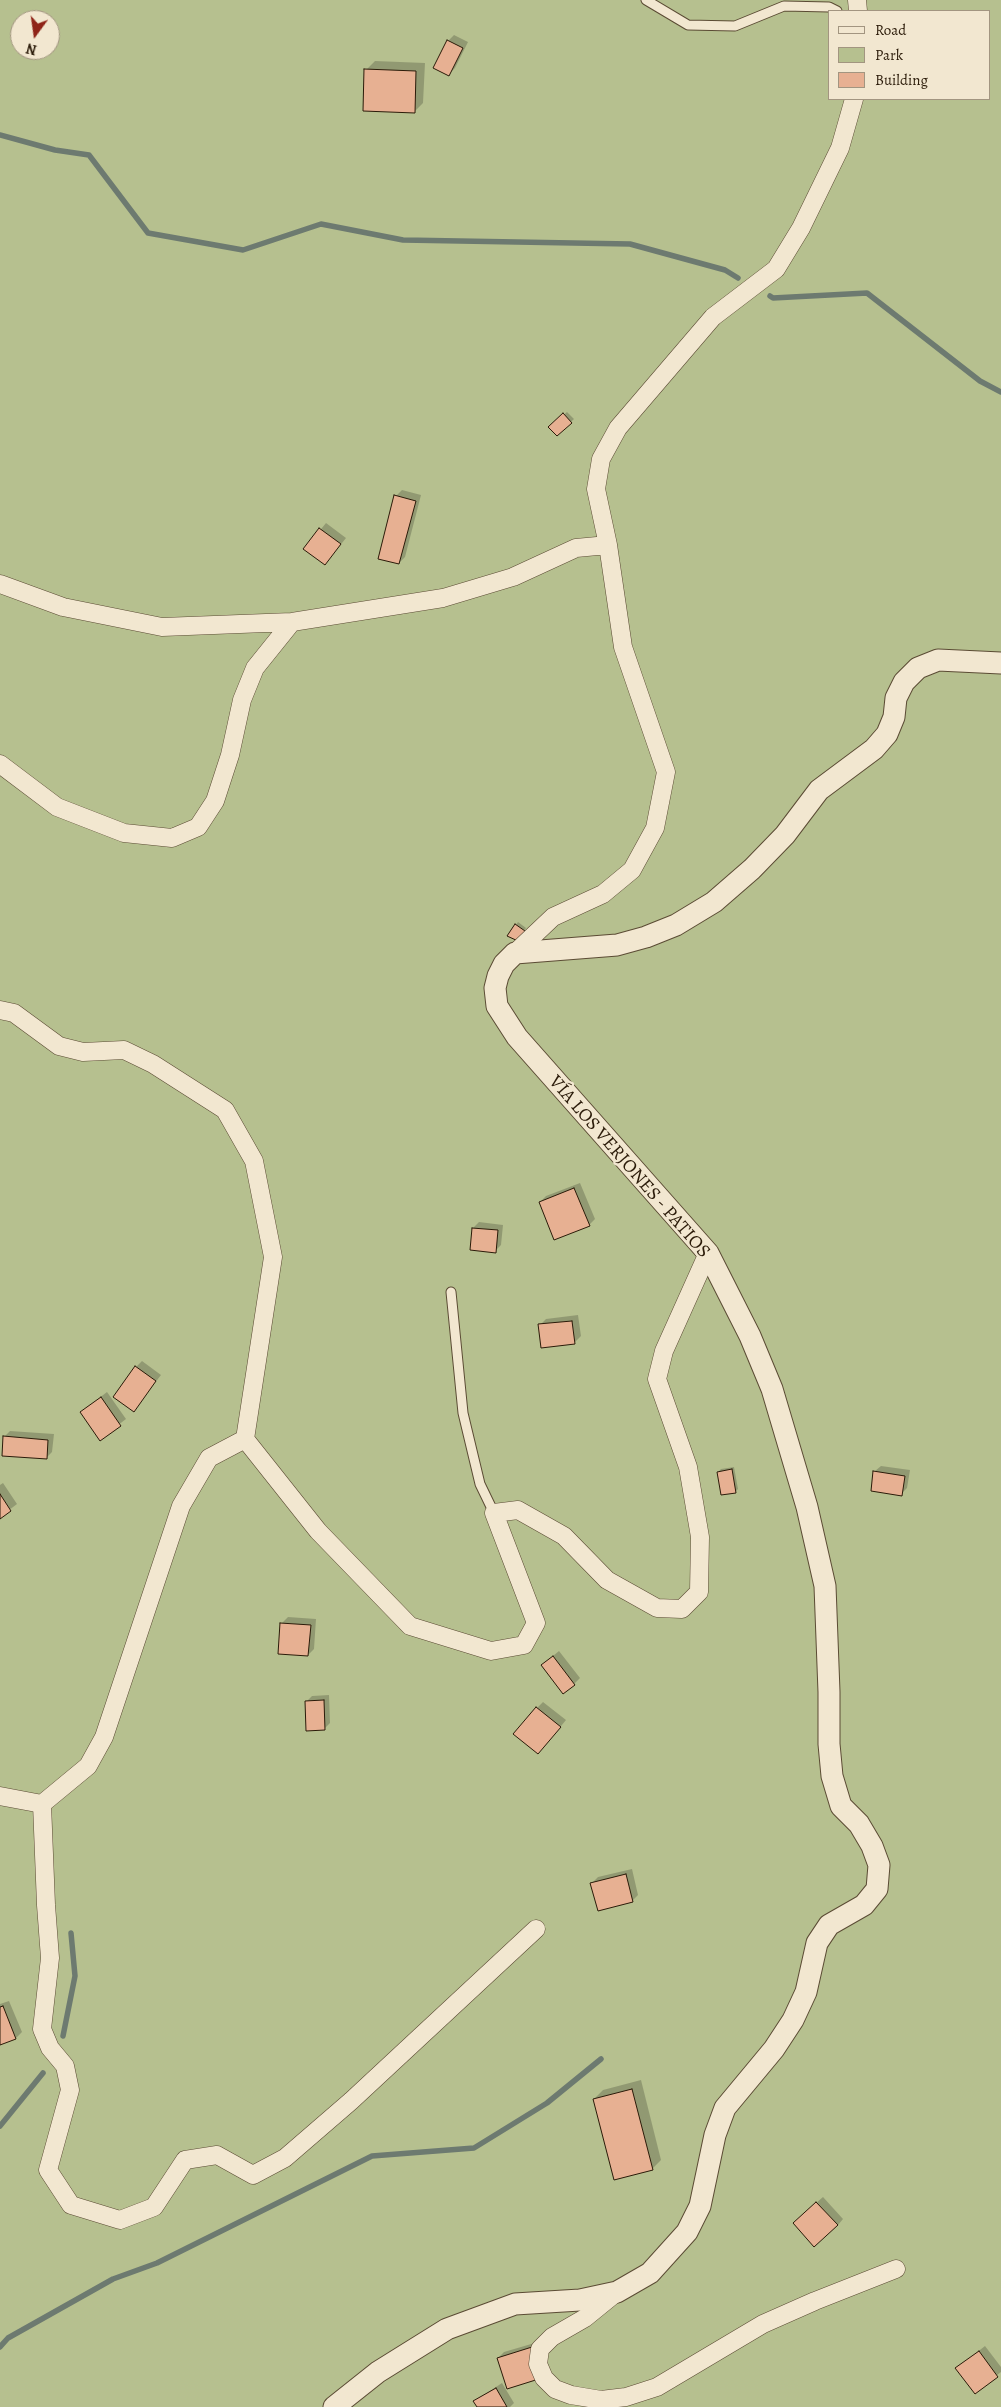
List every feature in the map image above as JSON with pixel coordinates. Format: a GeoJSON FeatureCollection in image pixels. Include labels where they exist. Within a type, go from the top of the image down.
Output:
{"type":"FeatureCollection","features":[{"type":"Feature","properties":{"kind":"street"},"geometry":{"type":"LineString","coordinates":[[514,953],[553,916],[603,894],[632,870],[655,828],[666,772],[623,647],[608,545],[596,489],[601,459],[618,428],[713,318],[776,269],[801,228],[840,148],[854,100]]}},
{"type":"Feature","properties":{"kind":"street"},"geometry":{"type":"LineString","coordinates":[[0,584],[64,607],[162,627],[292,622],[443,598],[513,577],[576,548],[608,545]]}},
{"type":"Feature","properties":{"kind":"street"},"geometry":{"type":"LineString","coordinates":[[0,764],[57,808],[124,833],[172,838],[198,827],[215,801],[230,756],[242,700],[255,668],[292,622]]}},
{"type":"Feature","properties":{"kind":"street"},"geometry":{"type":"LineString","coordinates":[[514,953],[618,945],[646,937],[676,925],[714,902],[752,869],[785,835],[819,790],[874,749],[887,734],[894,717],[896,698],[904,682],[918,668],[938,660],[1001,662]]}},
{"type":"Feature","properties":{"kind":"street","name":"VÍA LOS VERJONES - PATIOS"},"geometry":{"type":"LineString","coordinates":[[334,2407],[378,2372],[447,2329],[515,2304],[580,2300],[617,2292],[650,2273],[687,2232],[700,2206],[715,2135],[725,2108],[774,2049],[793,2020],[806,1992],[817,1943],[829,1925],[864,1905],[877,1889],[879,1865],[872,1846],[859,1824],[841,1806],[832,1776],[829,1744],[825,1586],[807,1507],[772,1389],[750,1336],[708,1254],[517,1037],[497,1006],[495,988],[504,964],[514,953]]}},
{"type":"Feature","properties":{"kind":"street"},"geometry":{"type":"LineString","coordinates":[[0,1010],[14,1013],[59,1046],[83,1052],[124,1050],[154,1064],[225,1110],[254,1161],[273,1257],[245,1439],[318,1531],[410,1626],[491,1651],[524,1645],[536,1623],[494,1513],[518,1510],[564,1536],[607,1580],[657,1608],[682,1609],[698,1592],[700,1537],[688,1467],[656,1379],[664,1350],[708,1254]]}},
{"type":"Feature","properties":{"kind":"street"},"geometry":{"type":"LineString","coordinates":[[42,1804],[88,1766],[104,1737],[181,1506],[209,1458],[245,1439]]}},
{"type":"Feature","properties":{"kind":"street"},"geometry":{"type":"LineString","coordinates":[[0,1796],[42,1804]]}},
{"type":"Feature","properties":{"kind":"street"},"geometry":{"type":"LineString","coordinates":[[42,1804],[50,1958],[42,2029],[50,2048],[65,2066],[70,2090],[48,2170],[71,2205],[120,2220],[154,2207],[185,2160],[217,2155],[253,2176],[285,2158],[351,2101],[536,1929]]}},
{"type":"Feature","properties":{"kind":"street"},"geometry":{"type":"LineString","coordinates":[[617,2292],[585,2318],[552,2337],[540,2349],[538,2364],[544,2378],[555,2390],[601,2400],[626,2397],[657,2387],[763,2324],[896,2269]]}},
{"type":"Feature","properties":{"kind":"lane"},"geometry":{"type":"LineString","coordinates":[[646,0],[688,25],[735,26],[784,6],[829,7],[835,10]]}},
{"type":"Feature","properties":{"kind":"lane"},"geometry":{"type":"LineString","coordinates":[[451,1292],[463,1413],[480,1484],[494,1513]]}},
{"type":"Feature","properties":{"kind":"green space"},"geometry":{"type":"Polygon","coordinates":[[[0,0],[1001,0],[1001,2407],[0,2407],[0,0]]]}},
{"type":"Feature","properties":{"kind":"building"},"geometry":{"type":"Polygon","coordinates":[[[447,40],[463,48],[449,76],[433,68],[447,40]]]}},
{"type":"Feature","properties":{"kind":"building"},"geometry":{"type":"Polygon","coordinates":[[[364,69],[416,71],[415,113],[363,111],[364,69]]]}},
{"type":"Feature","properties":{"kind":"building"},"geometry":{"type":"Polygon","coordinates":[[[563,413],[572,423],[557,436],[548,427],[563,413]]]}},
{"type":"Feature","properties":{"kind":"building"},"geometry":{"type":"Polygon","coordinates":[[[394,495],[416,501],[399,564],[378,559],[394,495]]]}},
{"type":"Feature","properties":{"kind":"building"},"geometry":{"type":"Polygon","coordinates":[[[319,528],[341,544],[325,565],[303,549],[319,528]]]}},
{"type":"Feature","properties":{"kind":"building"},"geometry":{"type":"Polygon","coordinates":[[[515,924],[525,931],[518,941],[507,936],[515,924]]]}},
{"type":"Feature","properties":{"kind":"building"},"geometry":{"type":"Polygon","coordinates":[[[574,1188],[590,1226],[554,1240],[539,1202],[574,1188]]]}},
{"type":"Feature","properties":{"kind":"building"},"geometry":{"type":"Polygon","coordinates":[[[472,1228],[498,1230],[496,1253],[470,1250],[472,1228]]]}},
{"type":"Feature","properties":{"kind":"building"},"geometry":{"type":"Polygon","coordinates":[[[572,1321],[575,1344],[541,1348],[538,1324],[572,1321]]]}},
{"type":"Feature","properties":{"kind":"building"},"geometry":{"type":"Polygon","coordinates":[[[135,1366],[156,1381],[134,1412],[113,1397],[135,1366]]]}},
{"type":"Feature","properties":{"kind":"building"},"geometry":{"type":"Polygon","coordinates":[[[101,1397],[121,1426],[100,1441],[80,1412],[101,1397]]]}},
{"type":"Feature","properties":{"kind":"building"},"geometry":{"type":"Polygon","coordinates":[[[3,1436],[48,1440],[47,1459],[2,1456],[3,1436]]]}},
{"type":"Feature","properties":{"kind":"building"},"geometry":{"type":"Polygon","coordinates":[[[732,1469],[736,1493],[721,1495],[717,1472],[732,1469]]]}},
{"type":"Feature","properties":{"kind":"building"},"geometry":{"type":"Polygon","coordinates":[[[873,1471],[905,1476],[902,1496],[871,1491],[873,1471]]]}},
{"type":"Feature","properties":{"kind":"building"},"geometry":{"type":"Polygon","coordinates":[[[0,1494],[11,1511],[0,1519],[0,1494]]]}},
{"type":"Feature","properties":{"kind":"building"},"geometry":{"type":"Polygon","coordinates":[[[280,1623],[311,1625],[308,1656],[278,1654],[280,1623]]]}},
{"type":"Feature","properties":{"kind":"building"},"geometry":{"type":"Polygon","coordinates":[[[553,1656],[575,1685],[563,1694],[541,1665],[553,1656]]]}},
{"type":"Feature","properties":{"kind":"building"},"geometry":{"type":"Polygon","coordinates":[[[324,1700],[325,1730],[306,1731],[305,1701],[324,1700]]]}},
{"type":"Feature","properties":{"kind":"building"},"geometry":{"type":"Polygon","coordinates":[[[536,1707],[561,1727],[538,1754],[513,1734],[536,1707]]]}},
{"type":"Feature","properties":{"kind":"building"},"geometry":{"type":"Polygon","coordinates":[[[626,1874],[633,1902],[598,1911],[590,1883],[626,1874]]]}},
{"type":"Feature","properties":{"kind":"building"},"geometry":{"type":"Polygon","coordinates":[[[3,2006],[16,2039],[0,2045],[0,2007],[3,2006]]]}},
{"type":"Feature","properties":{"kind":"building"},"geometry":{"type":"Polygon","coordinates":[[[632,2089],[653,2170],[614,2180],[593,2099],[632,2089]]]}},
{"type":"Feature","properties":{"kind":"building"},"geometry":{"type":"Polygon","coordinates":[[[816,2202],[838,2225],[814,2247],[793,2223],[816,2202]]]}},
{"type":"Feature","properties":{"kind":"building"},"geometry":{"type":"Polygon","coordinates":[[[532,2347],[542,2378],[507,2389],[497,2358],[532,2347]]]}},
{"type":"Feature","properties":{"kind":"building"},"geometry":{"type":"Polygon","coordinates":[[[979,2351],[998,2377],[975,2394],[955,2368],[979,2351]]]}},
{"type":"Feature","properties":{"kind":"building"},"geometry":{"type":"Polygon","coordinates":[[[496,2388],[507,2407],[477,2407],[473,2401],[496,2388]]]}},
{"type":"Feature","properties":{"kind":"waterway"},"geometry":{"type":"LineString","coordinates":[[0,135],[55,150],[89,155],[148,233],[243,250],[321,224],[403,240],[630,244],[725,270],[738,278]]}},
{"type":"Feature","properties":{"kind":"waterway"},"geometry":{"type":"LineString","coordinates":[[770,296],[773,298],[867,293],[980,381],[1001,392]]}},
{"type":"Feature","properties":{"kind":"waterway"},"geometry":{"type":"LineString","coordinates":[[63,2036],[75,1976],[71,1933]]}},
{"type":"Feature","properties":{"kind":"waterway"},"geometry":{"type":"LineString","coordinates":[[0,2347],[8,2338],[113,2279],[157,2263],[372,2156],[474,2148],[547,2103],[601,2059]]}},
{"type":"Feature","properties":{"kind":"waterway"},"geometry":{"type":"LineString","coordinates":[[0,2126],[43,2073]]}}]}
